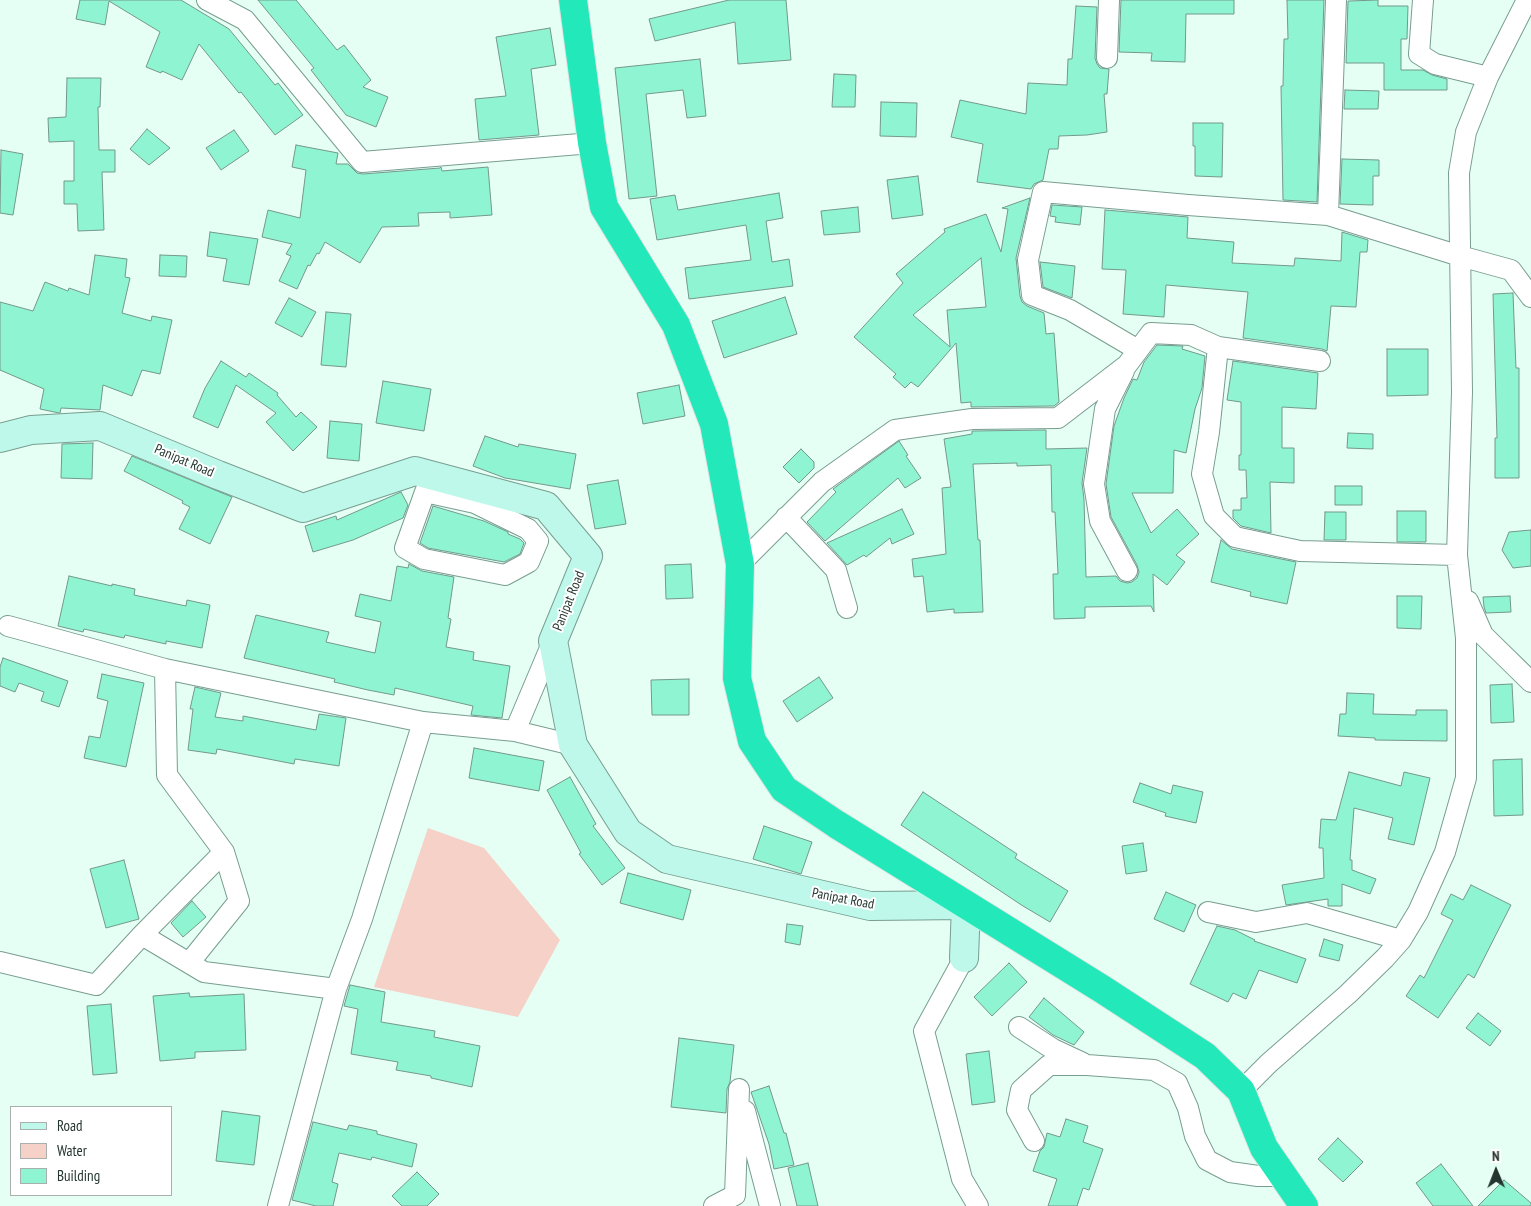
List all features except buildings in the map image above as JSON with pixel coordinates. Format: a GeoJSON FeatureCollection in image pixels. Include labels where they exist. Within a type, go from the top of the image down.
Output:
{"type":"FeatureCollection","features":[{"type":"Feature","properties":{"kind":"highway"},"geometry":{"type":"LineString","coordinates":[[573,0],[592,143],[604,207],[676,325],[714,424],[740,564],[737,678],[752,741],[784,789],[836,824],[1102,989],[1204,1056],[1241,1091],[1264,1148],[1304,1206]]}},
{"type":"Feature","properties":{"kind":"street"},"geometry":{"type":"LineString","coordinates":[[207,0],[245,20],[362,162],[592,143]]}},
{"type":"Feature","properties":{"kind":"street"},"geometry":{"type":"LineString","coordinates":[[1107,58],[1109,0]]}},
{"type":"Feature","properties":{"kind":"street"},"geometry":{"type":"LineString","coordinates":[[1328,215],[1336,0]]}},
{"type":"Feature","properties":{"kind":"street"},"geometry":{"type":"LineString","coordinates":[[1423,0],[1419,54],[1436,64],[1488,77]]}},
{"type":"Feature","properties":{"kind":"street"},"geometry":{"type":"LineString","coordinates":[[1241,1091],[1269,1063],[1348,994],[1402,940],[1418,912],[1445,852],[1466,778],[1466,638],[1457,555],[1462,392],[1459,173],[1466,132],[1488,77],[1527,0]]}},
{"type":"Feature","properties":{"kind":"street"},"geometry":{"type":"LineString","coordinates":[[1133,358],[1070,310],[1032,296],[1028,260],[1043,192],[1328,215],[1511,270],[1531,297]]}},
{"type":"Feature","properties":{"kind":"street"},"geometry":{"type":"LineString","coordinates":[[1127,570],[1100,521],[1094,484],[1105,410],[1133,358],[1151,333],[1190,335],[1218,347],[1320,361]]}},
{"type":"Feature","properties":{"kind":"street"},"geometry":{"type":"LineString","coordinates":[[1218,347],[1209,432],[1202,474],[1214,516],[1235,537],[1300,552],[1457,555]]}},
{"type":"Feature","properties":{"kind":"street"},"geometry":{"type":"LineString","coordinates":[[740,564],[822,482],[895,430],[972,418],[1058,418],[1133,358]]}},
{"type":"Feature","properties":{"kind":"street","name":"Panipat Road"},"geometry":{"type":"LineString","coordinates":[[0,438],[31,430],[100,426],[303,508],[415,471],[478,495],[546,506],[588,556],[553,640],[573,745],[628,832],[667,859],[870,906],[966,905]]}},
{"type":"Feature","properties":{"kind":"street"},"geometry":{"type":"LineString","coordinates":[[426,492],[478,495],[528,529],[538,541],[529,562],[505,575],[424,559],[405,548],[426,492]]}},
{"type":"Feature","properties":{"kind":"street"},"geometry":{"type":"LineString","coordinates":[[786,516],[836,570],[847,608]]}},
{"type":"Feature","properties":{"kind":"street"},"geometry":{"type":"LineString","coordinates":[[1460,581],[1483,635],[1531,682]]}},
{"type":"Feature","properties":{"kind":"street"},"geometry":{"type":"LineString","coordinates":[[8,626],[165,669],[423,722],[515,731],[573,745]]}},
{"type":"Feature","properties":{"kind":"street"},"geometry":{"type":"LineString","coordinates":[[515,731],[553,640]]}},
{"type":"Feature","properties":{"kind":"street"},"geometry":{"type":"LineString","coordinates":[[165,669],[167,775],[224,852],[239,901],[189,963]]}},
{"type":"Feature","properties":{"kind":"street"},"geometry":{"type":"LineString","coordinates":[[278,1206],[336,989],[362,918],[423,722]]}},
{"type":"Feature","properties":{"kind":"street"},"geometry":{"type":"LineString","coordinates":[[0,962],[96,985],[142,935],[224,852]]}},
{"type":"Feature","properties":{"kind":"street"},"geometry":{"type":"LineString","coordinates":[[966,905],[964,958],[924,1031],[962,1179],[978,1206]]}},
{"type":"Feature","properties":{"kind":"street"},"geometry":{"type":"LineString","coordinates":[[1208,912],[1256,922],[1307,912],[1402,940]]}},
{"type":"Feature","properties":{"kind":"street"},"geometry":{"type":"LineString","coordinates":[[142,935],[204,972],[336,989]]}},
{"type":"Feature","properties":{"kind":"street"},"geometry":{"type":"LineString","coordinates":[[1019,1027],[1053,1049],[1087,1065]]}},
{"type":"Feature","properties":{"kind":"street"},"geometry":{"type":"LineString","coordinates":[[1034,1141],[1017,1110],[1021,1090],[1049,1065],[1087,1065],[1154,1070],[1177,1083],[1188,1108],[1195,1136],[1207,1160],[1230,1172],[1258,1176],[1283,1176]]}},
{"type":"Feature","properties":{"kind":"street"},"geometry":{"type":"LineString","coordinates":[[714,1206],[735,1196],[739,1089],[770,1206]]}},
{"type":"Feature","properties":{"kind":"water"},"geometry":{"type":"Polygon","coordinates":[[[428,828],[484,848],[560,940],[518,1017],[374,987],[428,828]]]}}]}
